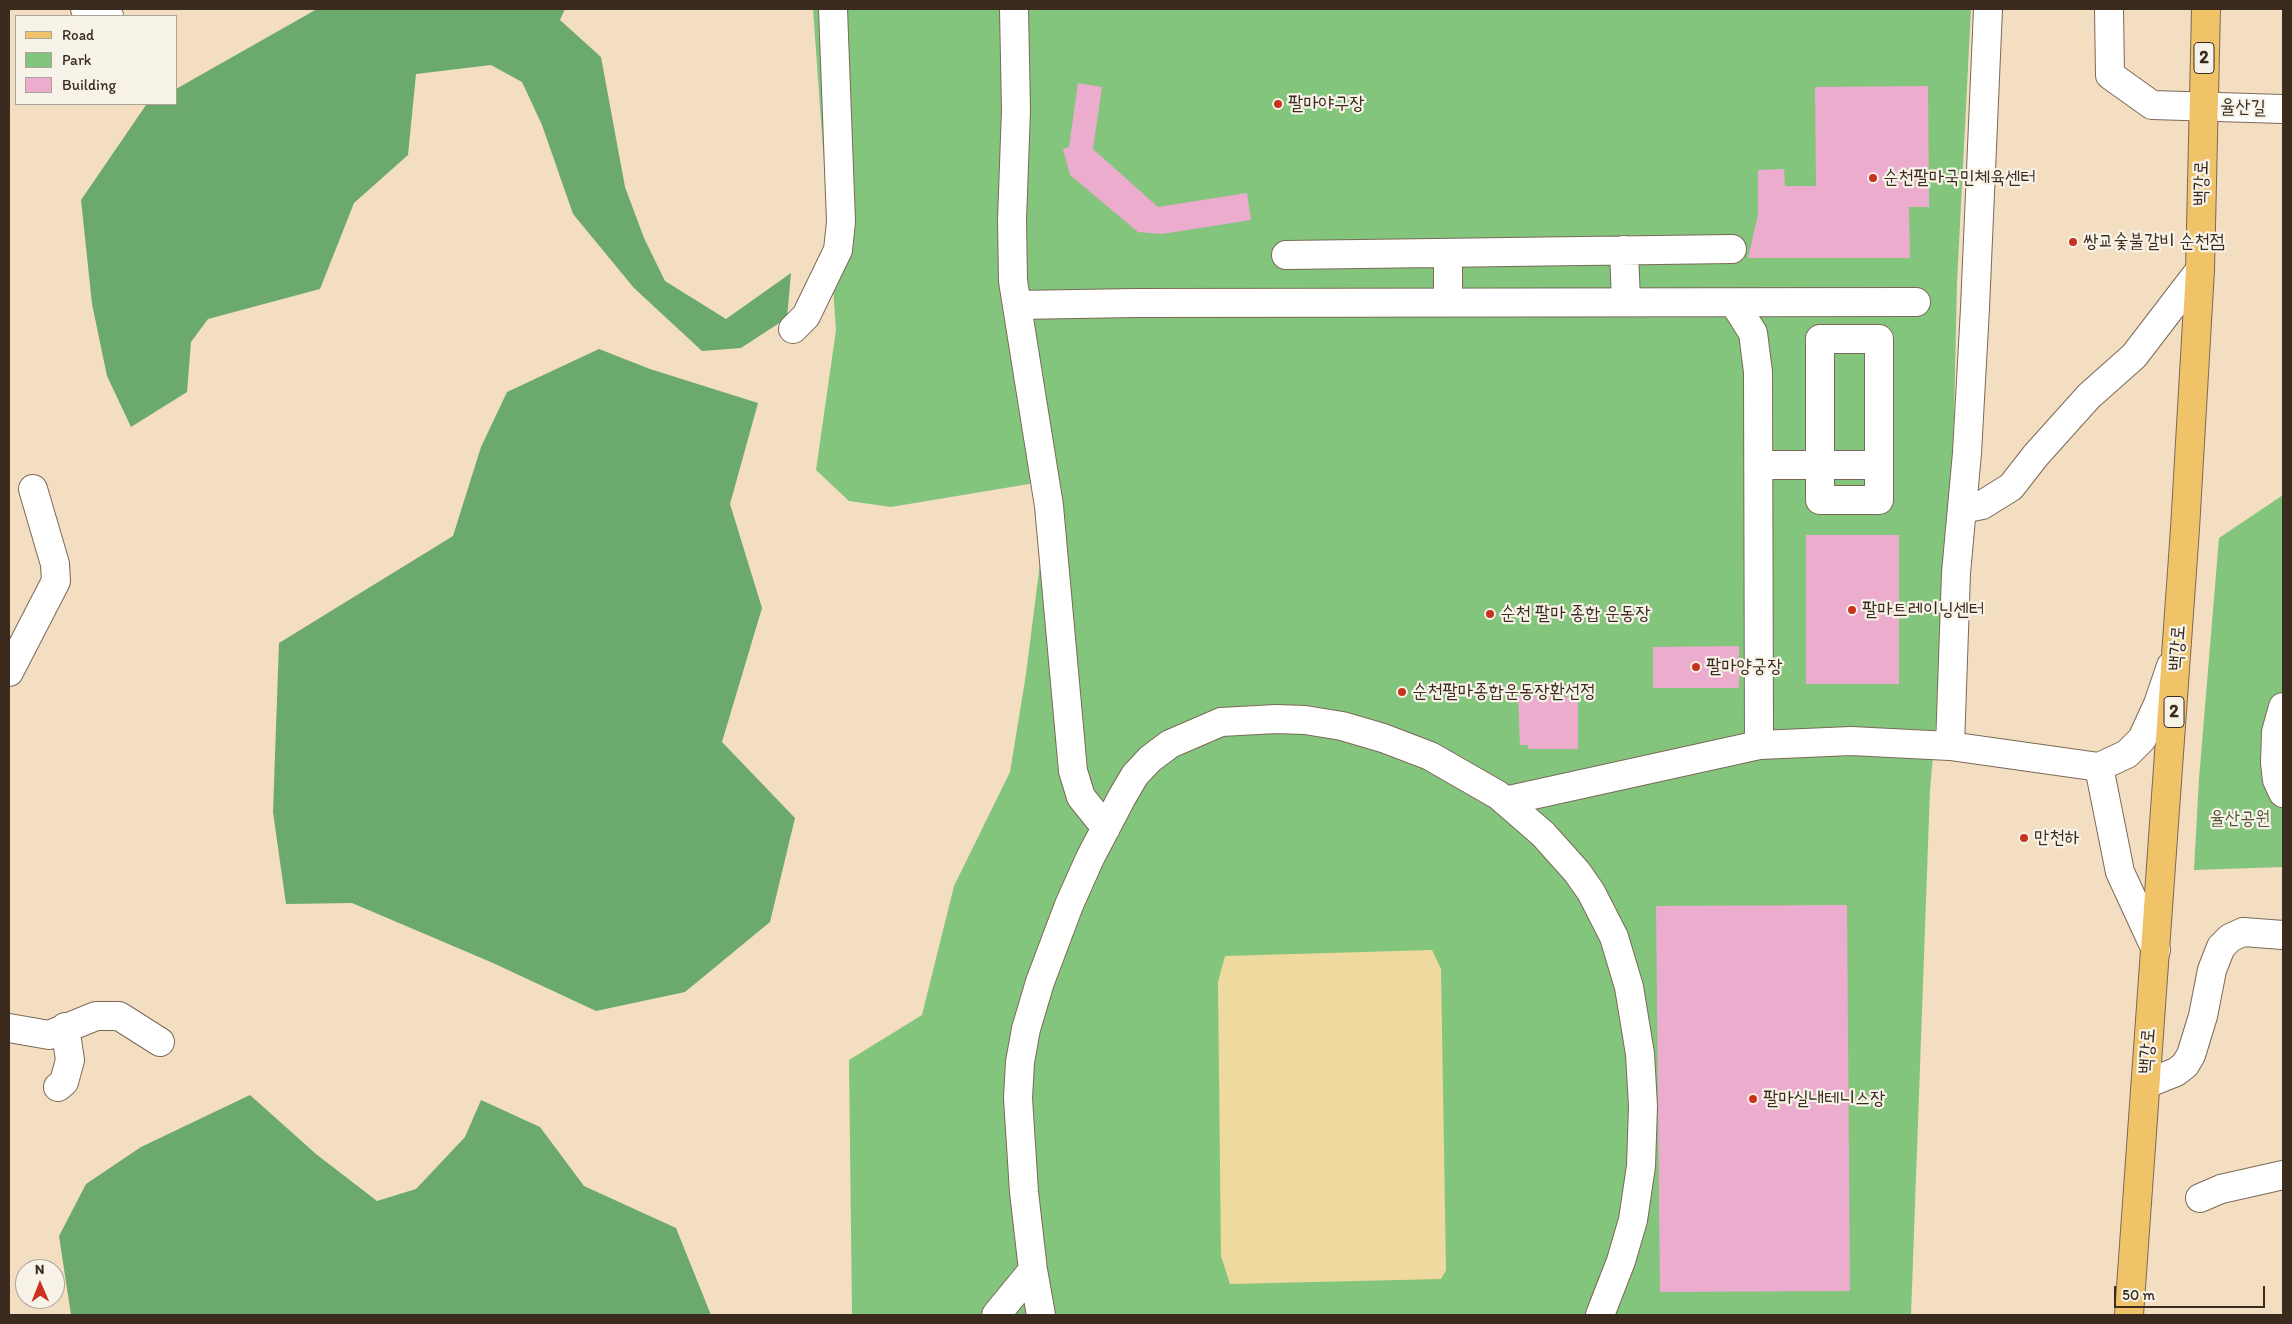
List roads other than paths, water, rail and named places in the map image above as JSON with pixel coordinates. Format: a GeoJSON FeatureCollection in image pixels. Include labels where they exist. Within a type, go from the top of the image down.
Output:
{"type":"FeatureCollection","features":[{"type":"Feature","properties":{"kind":"main road","name":"백강로"},"geometry":{"type":"LineString","coordinates":[[2129,1315],[2178,646],[2200,270],[2206,9]]}},
{"type":"Feature","properties":{"kind":"street"},"geometry":{"type":"LineString","coordinates":[[85,9],[106,15]]}},
{"type":"Feature","properties":{"kind":"street"},"geometry":{"type":"LineString","coordinates":[[793,329],[806,316],[838,250],[841,222],[834,9]]}},
{"type":"Feature","properties":{"kind":"street"},"geometry":{"type":"LineString","coordinates":[[1014,9],[1016,110],[1012,252],[1013,281],[1049,506],[1073,770],[1080,797],[1106,828]]}},
{"type":"Feature","properties":{"kind":"street"},"geometry":{"type":"LineString","coordinates":[[1950,746],[1956,573],[1976,308],[1988,9]]}},
{"type":"Feature","properties":{"kind":"street","name":"율산길"},"geometry":{"type":"LineString","coordinates":[[2109,9],[2110,75],[2152,105],[2283,109]]}},
{"type":"Feature","properties":{"kind":"street"},"geometry":{"type":"LineString","coordinates":[[1286,255],[1732,249]]}},
{"type":"Feature","properties":{"kind":"street"},"geometry":{"type":"LineString","coordinates":[[1624,250],[1626,302]]}},
{"type":"Feature","properties":{"kind":"street"},"geometry":{"type":"LineString","coordinates":[[1448,253],[1448,302]]}},
{"type":"Feature","properties":{"kind":"street"},"geometry":{"type":"LineString","coordinates":[[1962,509],[1982,505],[2011,488],[2036,455],[2089,396],[2134,356],[2200,270]]}},
{"type":"Feature","properties":{"kind":"street"},"geometry":{"type":"LineString","coordinates":[[1017,305],[1136,303],[1916,302]]}},
{"type":"Feature","properties":{"kind":"street"},"geometry":{"type":"LineString","coordinates":[[1734,303],[1753,333],[1758,372],[1759,745]]}},
{"type":"Feature","properties":{"kind":"street"},"geometry":{"type":"LineString","coordinates":[[1759,465],[1820,465],[1879,465],[1879,339],[1820,339],[1820,465]]}},
{"type":"Feature","properties":{"kind":"street"},"geometry":{"type":"LineString","coordinates":[[9,672],[56,581],[55,564],[33,489]]}},
{"type":"Feature","properties":{"kind":"street"},"geometry":{"type":"LineString","coordinates":[[1505,800],[1759,745],[1851,741],[1950,746],[2098,767],[2127,754],[2142,740],[2158,704],[2178,646]]}},
{"type":"Feature","properties":{"kind":"street"},"geometry":{"type":"LineString","coordinates":[[2283,707],[2276,773],[2283,793]]}},
{"type":"Feature","properties":{"kind":"street"},"geometry":{"type":"LineString","coordinates":[[1041,1315],[1033,1270],[1024,1192],[1018,1098],[1020,1062],[1026,1029],[1040,982],[1072,897],[1135,775],[1150,759],[1170,744],[1221,722],[1276,719],[1305,720],[1383,738],[1430,756],[1505,800],[1543,834],[1582,879],[1614,937],[1629,987],[1640,1054],[1644,1106],[1641,1166],[1633,1220],[1621,1261],[1600,1315]]}},
{"type":"Feature","properties":{"kind":"street"},"geometry":{"type":"LineString","coordinates":[[2098,767],[2120,872],[2156,950]]}},
{"type":"Feature","properties":{"kind":"street"},"geometry":{"type":"LineString","coordinates":[[2146,1084],[2176,1072],[2185,1065],[2191,1055],[2203,1016],[2212,970],[2221,947],[2230,938],[2243,932],[2283,935]]}},
{"type":"Feature","properties":{"kind":"street"},"geometry":{"type":"LineString","coordinates":[[9,1028],[49,1035],[96,1016],[119,1016],[160,1042]]}},
{"type":"Feature","properties":{"kind":"street"},"geometry":{"type":"LineString","coordinates":[[58,1087],[64,1082],[70,1060],[65,1027]]}},
{"type":"Feature","properties":{"kind":"street"},"geometry":{"type":"LineString","coordinates":[[2200,1198],[2221,1189],[2283,1175]]}},
{"type":"Feature","properties":{"kind":"street"},"geometry":{"type":"LineString","coordinates":[[996,1315],[1033,1270]]}},
{"type":"Feature","properties":{"kind":"place","name":"팔마야구장"},"geometry":{"type":"Point","coordinates":[1278,104]}},
{"type":"Feature","properties":{"kind":"place","name":"순천팔마국민체육센터"},"geometry":{"type":"Point","coordinates":[1873,178]}},
{"type":"Feature","properties":{"kind":"place","name":"쌍교숯불갈비 순천점"},"geometry":{"type":"Point","coordinates":[2073,242]}},
{"type":"Feature","properties":{"kind":"place","name":"팔마트레이닝센터"},"geometry":{"type":"Point","coordinates":[1852,610]}},
{"type":"Feature","properties":{"kind":"place","name":"순천 팔마 종합 운동장"},"geometry":{"type":"Point","coordinates":[1490,614]}},
{"type":"Feature","properties":{"kind":"place","name":"팔마양궁장"},"geometry":{"type":"Point","coordinates":[1696,667]}},
{"type":"Feature","properties":{"kind":"place","name":"순천팔마종합운동장환선정"},"geometry":{"type":"Point","coordinates":[1402,692]}},
{"type":"Feature","properties":{"kind":"place","name":"만천하"},"geometry":{"type":"Point","coordinates":[2024,838]}},
{"type":"Feature","properties":{"kind":"place","name":"팔마실내테니스장"},"geometry":{"type":"Point","coordinates":[1753,1099]}},
{"type":"Feature","properties":{"kind":"park label","name":"율산공원"},"geometry":{"type":"Point","coordinates":[2240,819]}}]}
